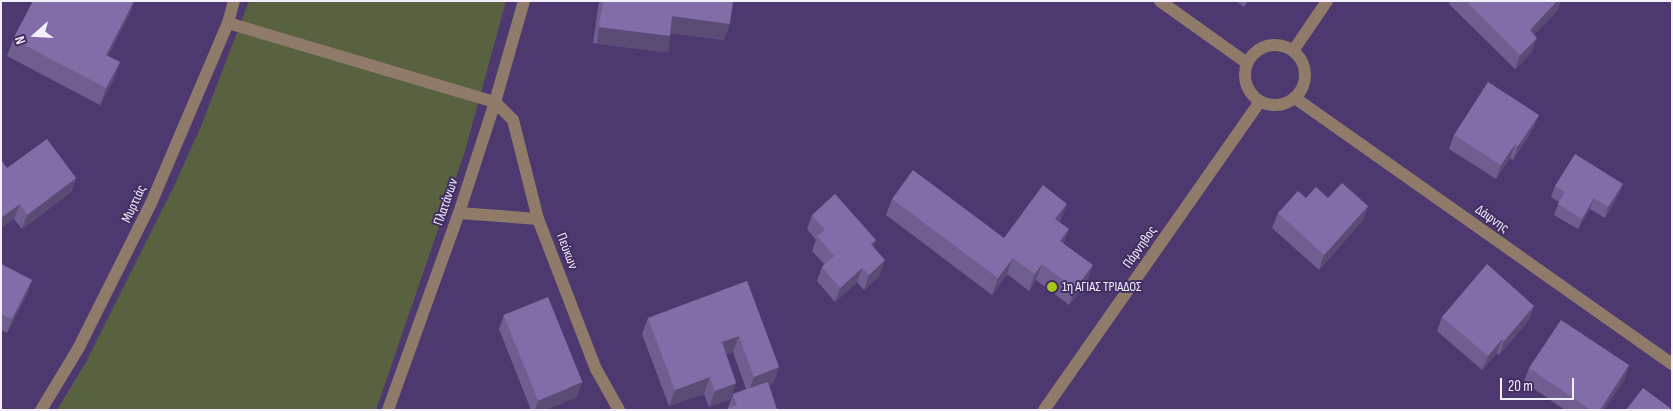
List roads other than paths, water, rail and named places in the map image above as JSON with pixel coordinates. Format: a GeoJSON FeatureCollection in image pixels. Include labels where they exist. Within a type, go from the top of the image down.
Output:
{"type":"FeatureCollection","features":[{"type":"Feature","properties":{"kind":"street","name":"Μυρτιάς"},"geometry":{"type":"LineString","coordinates":[[41,410],[78,349],[121,266],[170,160],[228,23],[234,1]]}},
{"type":"Feature","properties":{"kind":"street","name":"Πλατάνων"},"geometry":{"type":"LineString","coordinates":[[388,410],[459,213],[495,102],[524,1]]}},
{"type":"Feature","properties":{"kind":"street"},"geometry":{"type":"LineString","coordinates":[[1160,1],[1246,63]]}},
{"type":"Feature","properties":{"kind":"street"},"geometry":{"type":"LineString","coordinates":[[1293,51],[1327,1]]}},
{"type":"Feature","properties":{"kind":"street"},"geometry":{"type":"LineString","coordinates":[[228,23],[495,102]]}},
{"type":"Feature","properties":{"kind":"street"},"geometry":{"type":"LineString","coordinates":[[1281,46],[1293,51],[1302,63],[1305,72],[1301,90],[1295,98],[1278,105],[1260,101],[1247,87],[1245,78],[1246,63],[1263,47],[1281,46]]}},
{"type":"Feature","properties":{"kind":"street","name":"Δάφνης"},"geometry":{"type":"LineString","coordinates":[[1295,98],[1672,364]]}},
{"type":"Feature","properties":{"kind":"street","name":"Πάρνηθος"},"geometry":{"type":"LineString","coordinates":[[1044,410],[1260,101]]}},
{"type":"Feature","properties":{"kind":"street","name":"Πεύκων"},"geometry":{"type":"LineString","coordinates":[[495,102],[513,120],[538,219],[596,369],[619,410]]}},
{"type":"Feature","properties":{"kind":"street"},"geometry":{"type":"LineString","coordinates":[[459,213],[538,219]]}},
{"type":"Feature","properties":{"kind":"place","name":"1η ΑΓΙΑΣ ΤΡΙΑΔΟΣ"},"geometry":{"type":"Point","coordinates":[1052,287]}}]}
